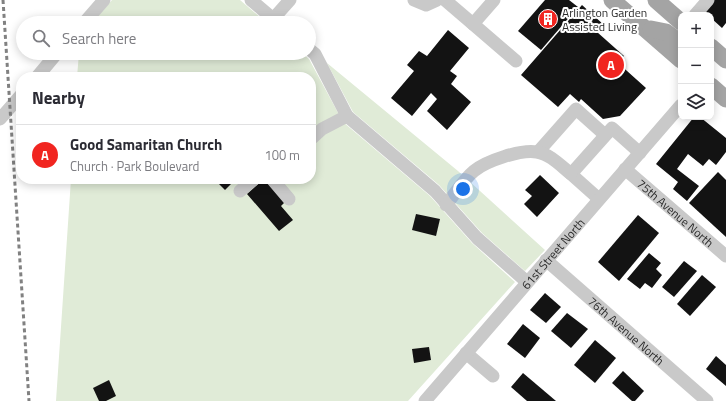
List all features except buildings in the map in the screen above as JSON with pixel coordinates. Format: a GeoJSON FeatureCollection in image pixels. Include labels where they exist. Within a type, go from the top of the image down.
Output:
{"type":"FeatureCollection","features":[{"type":"Feature","properties":{"kind":"main road"},"geometry":{"type":"LineString","coordinates":[[612,0],[678,57]]}},
{"type":"Feature","properties":{"kind":"main road"},"geometry":{"type":"LineString","coordinates":[[656,0],[678,19]]}},
{"type":"Feature","properties":{"kind":"main road"},"geometry":{"type":"LineString","coordinates":[[643,27],[666,32],[678,41]]}},
{"type":"Feature","properties":{"kind":"main road"},"geometry":{"type":"LineString","coordinates":[[714,81],[726,84]]}},
{"type":"Feature","properties":{"kind":"main road"},"geometry":{"type":"LineString","coordinates":[[714,89],[726,99]]}},
{"type":"Feature","properties":{"kind":"street"},"geometry":{"type":"LineString","coordinates":[[90,16],[104,0]]}},
{"type":"Feature","properties":{"kind":"street"},"geometry":{"type":"LineString","coordinates":[[252,0],[271,16]]}},
{"type":"Feature","properties":{"kind":"street"},"geometry":{"type":"LineString","coordinates":[[277,16],[290,0]]}},
{"type":"Feature","properties":{"kind":"street"},"geometry":{"type":"LineString","coordinates":[[414,0],[426,5],[437,0]]}},
{"type":"Feature","properties":{"kind":"street"},"geometry":{"type":"LineString","coordinates":[[444,0],[516,60]]}},
{"type":"Feature","properties":{"kind":"street"},"geometry":{"type":"LineString","coordinates":[[473,24],[494,0]]}},
{"type":"Feature","properties":{"kind":"street"},"geometry":{"type":"LineString","coordinates":[[698,12],[708,0]]}},
{"type":"Feature","properties":{"kind":"street"},"geometry":{"type":"LineString","coordinates":[[316,56],[347,116],[435,191],[477,238],[527,282]]}},
{"type":"Feature","properties":{"kind":"street"},"geometry":{"type":"LineString","coordinates":[[41,72],[51,60]]}},
{"type":"Feature","properties":{"kind":"street"},"geometry":{"type":"LineString","coordinates":[[1,117],[16,100]]}},
{"type":"Feature","properties":{"kind":"street"},"geometry":{"type":"LineString","coordinates":[[538,152],[576,109],[606,135]]}},
{"type":"Feature","properties":{"kind":"street","name":"61st Street North"},"geometry":{"type":"LineString","coordinates":[[424,401],[678,109]]}},
{"type":"Feature","properties":{"kind":"street"},"geometry":{"type":"LineString","coordinates":[[316,134],[322,129],[347,116]]}},
{"type":"Feature","properties":{"kind":"street"},"geometry":{"type":"LineString","coordinates":[[570,174],[612,128],[640,153]]}},
{"type":"Feature","properties":{"kind":"street"},"geometry":{"type":"LineString","coordinates":[[446,205],[474,171],[490,162],[518,153],[538,152],[554,160],[599,199]]}},
{"type":"Feature","properties":{"kind":"street","name":"75th Avenue North"},"geometry":{"type":"LineString","coordinates":[[626,169],[726,256]]}},
{"type":"Feature","properties":{"kind":"street"},"geometry":{"type":"LineString","coordinates":[[240,191],[248,184]]}},
{"type":"Feature","properties":{"kind":"street"},"geometry":{"type":"LineString","coordinates":[[276,184],[289,199]]}},
{"type":"Feature","properties":{"kind":"street","name":"76th Avenue North"},"geometry":{"type":"LineString","coordinates":[[546,260],[707,401]]}},
{"type":"Feature","properties":{"kind":"street"},"geometry":{"type":"LineString","coordinates":[[466,353],[493,376]]}},
{"type":"Feature","properties":{"kind":"green space"},"geometry":{"type":"Polygon","coordinates":[[[112,0],[240,0],[259,16],[98,16],[112,0]]]}},
{"type":"Feature","properties":{"kind":"green space"},"geometry":{"type":"Polygon","coordinates":[[[78,60],[310,60],[343,122],[430,196],[472,243],[515,282],[408,401],[56,401],[71,184],[316,184],[316,72],[77,72],[78,60]]]}},
{"type":"Feature","properties":{"kind":"green space"},"geometry":{"type":"Polygon","coordinates":[[[327,63],[458,171],[545,250],[525,271],[482,233],[439,185],[353,112],[327,63]]]}},
{"type":"Feature","properties":{"kind":"railway"},"geometry":{"type":"LineString","coordinates":[[3,0],[29,401]]}},
{"type":"Feature","properties":{"kind":"place","name":"Arlington Garden Assisted Living"},"geometry":{"type":"Point","coordinates":[548,19]}},
{"type":"Feature","properties":{"kind":"place","name":"Good Samaritan Church"},"geometry":{"type":"Point","coordinates":[611,65]}}]}
